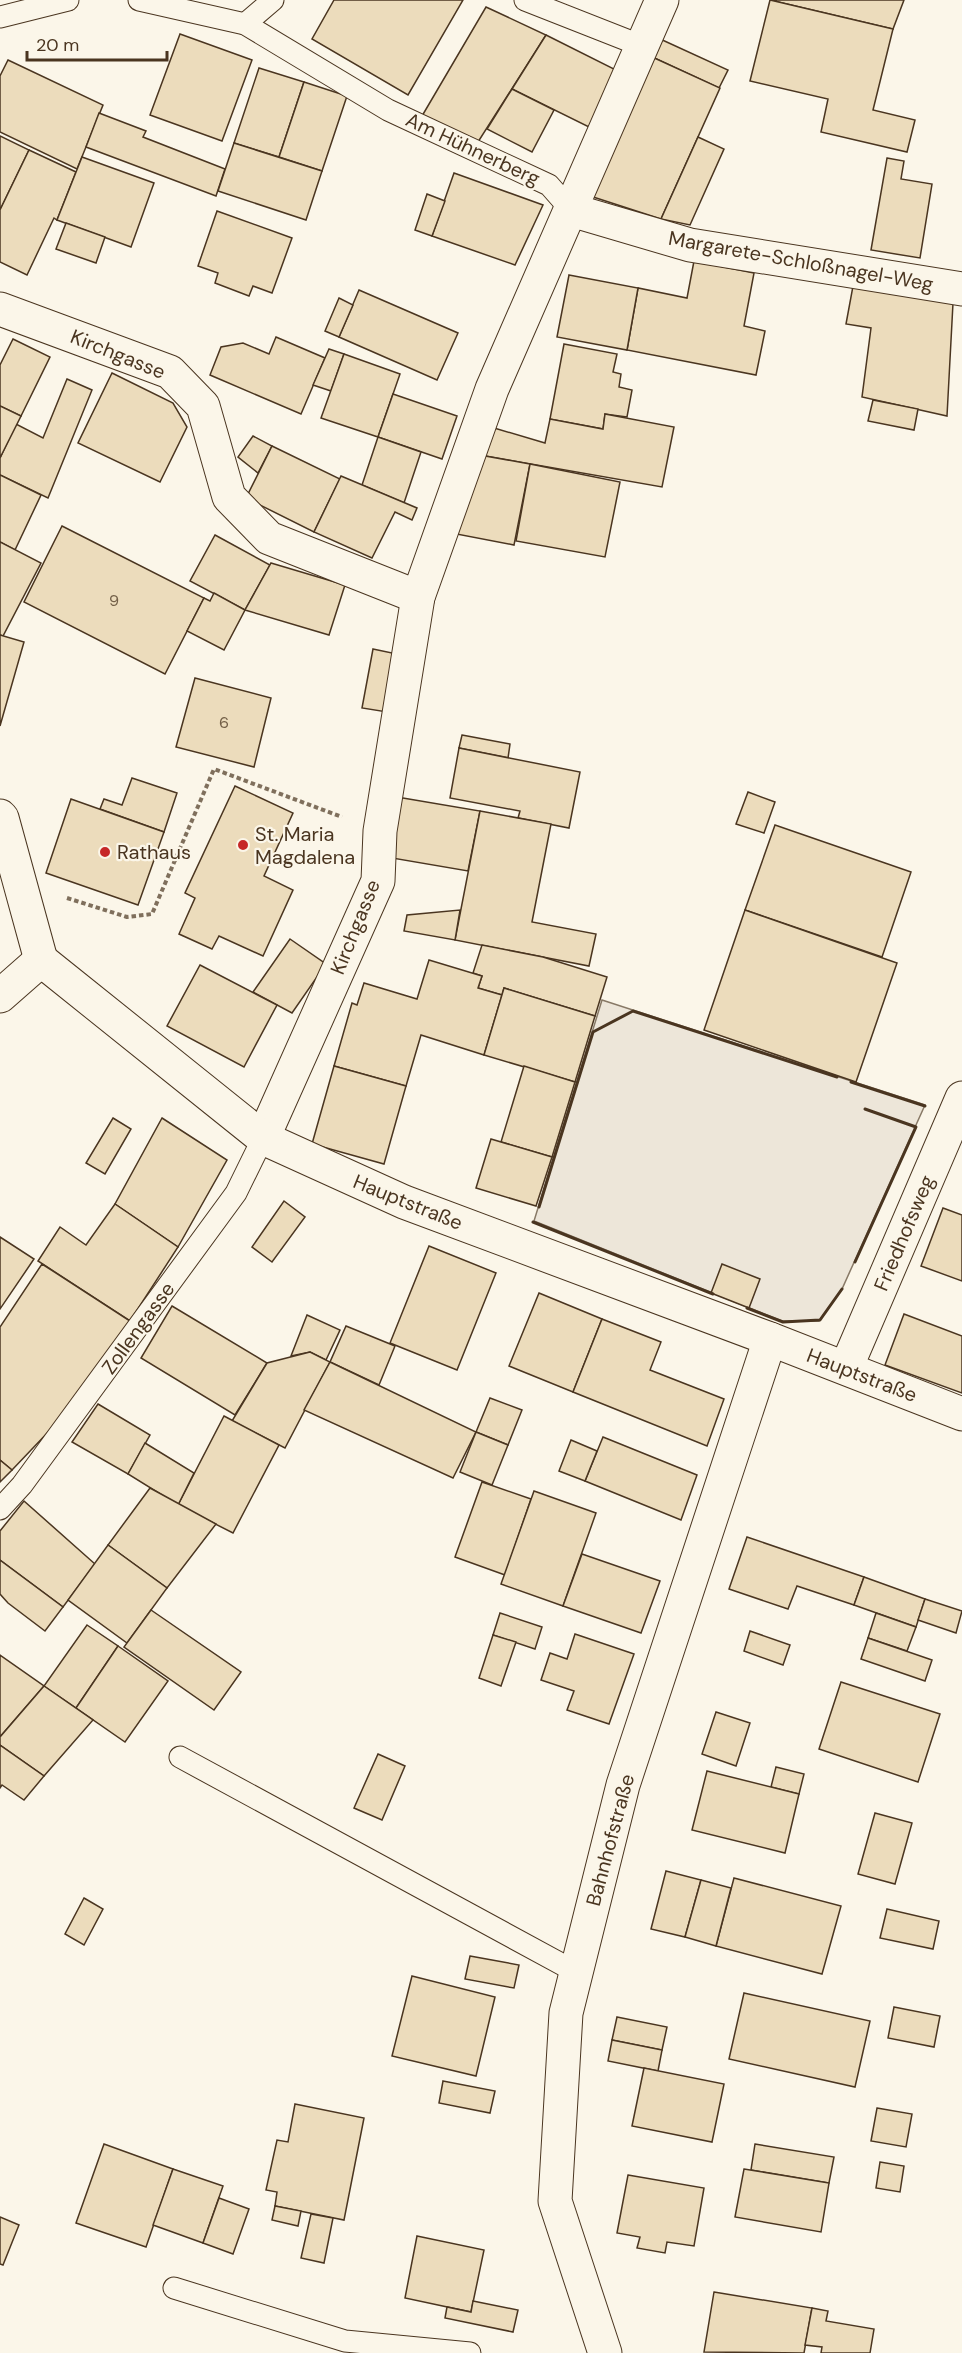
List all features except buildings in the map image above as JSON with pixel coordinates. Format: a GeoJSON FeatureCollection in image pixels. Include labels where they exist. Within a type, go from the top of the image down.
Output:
{"type":"FeatureCollection","features":[{"type":"Feature","properties":{"kind":"street"},"geometry":{"type":"LineString","coordinates":[[571,210],[662,0]]}},
{"type":"Feature","properties":{"kind":"street","name":"Margarete-Schloßnagel-Weg"},"geometry":{"type":"LineString","coordinates":[[571,210],[690,245],[962,289]]}},
{"type":"Feature","properties":{"kind":"street","name":"Kirchgasse"},"geometry":{"type":"LineString","coordinates":[[263,1138],[378,881],[380,831],[418,597],[492,389],[571,210]]}},
{"type":"Feature","properties":{"kind":"street","name":"Kirchgasse"},"geometry":{"type":"LineString","coordinates":[[0,309],[170,372],[202,406],[229,497],[269,538],[418,597]]}},
{"type":"Feature","properties":{"kind":"street"},"geometry":{"type":"LineString","coordinates":[[0,816],[41,960],[0,996]]}},
{"type":"Feature","properties":{"kind":"street","name":"Hauptstraße"},"geometry":{"type":"LineString","coordinates":[[41,960],[263,1138],[404,1202],[770,1339],[962,1414]]}},
{"type":"Feature","properties":{"kind":"street","name":"Friedhofsweg"},"geometry":{"type":"LineString","coordinates":[[846,1368],[962,1098]]}},
{"type":"Feature","properties":{"kind":"street","name":"Bahnhofstraße"},"geometry":{"type":"LineString","coordinates":[[605,2353],[555,2201],[566,2013],[623,1785],[770,1339]]}},
{"type":"Feature","properties":{"kind":"lane"},"geometry":{"type":"LineString","coordinates":[[0,17],[68,0]]}},
{"type":"Feature","properties":{"kind":"lane","name":"Am Hühnerberg"},"geometry":{"type":"LineString","coordinates":[[139,0],[245,24],[388,111],[549,185],[571,210]]}},
{"type":"Feature","properties":{"kind":"lane"},"geometry":{"type":"LineString","coordinates":[[245,24],[273,0]]}},
{"type":"Feature","properties":{"kind":"lane"},"geometry":{"type":"LineString","coordinates":[[525,0],[642,46]]}},
{"type":"Feature","properties":{"kind":"lane","name":"Zollengasse"},"geometry":{"type":"LineString","coordinates":[[0,1509],[22,1485],[236,1192],[263,1138]]}},
{"type":"Feature","properties":{"kind":"lane"},"geometry":{"type":"LineString","coordinates":[[180,1757],[576,1972]]}},
{"type":"Feature","properties":{"kind":"lane"},"geometry":{"type":"LineString","coordinates":[[174,2288],[345,2340],[470,2353]]}},
{"type":"Feature","properties":{"kind":"path"},"geometry":{"type":"LineString","coordinates":[[20,883],[127,917],[152,914],[214,769],[380,831]]}},
{"type":"Feature","properties":{"kind":"shaded area"},"geometry":{"type":"Polygon","coordinates":[[[602,1000],[925,1105],[842,1289],[819,1321],[782,1321],[534,1221],[602,1000]]]}},
{"type":"Feature","properties":{"kind":"wall"},"geometry":{"type":"LineString","coordinates":[[539,1207],[593,1032],[633,1011],[837,1077]]}},
{"type":"Feature","properties":{"kind":"wall"},"geometry":{"type":"LineString","coordinates":[[851,1082],[925,1106]]}},
{"type":"Feature","properties":{"kind":"wall"},"geometry":{"type":"LineString","coordinates":[[855,1262],[916,1127],[865,1109]]}},
{"type":"Feature","properties":{"kind":"wall"},"geometry":{"type":"LineString","coordinates":[[533,1222],[713,1294]]}},
{"type":"Feature","properties":{"kind":"wall"},"geometry":{"type":"LineString","coordinates":[[747,1308],[783,1322],[820,1320],[842,1289]]}},
{"type":"Feature","properties":{"kind":"place","name":"St. Maria Magdalena"},"geometry":{"type":"Point","coordinates":[243,845]}},
{"type":"Feature","properties":{"kind":"place","name":"Rathaus"},"geometry":{"type":"Point","coordinates":[105,852]}}]}
